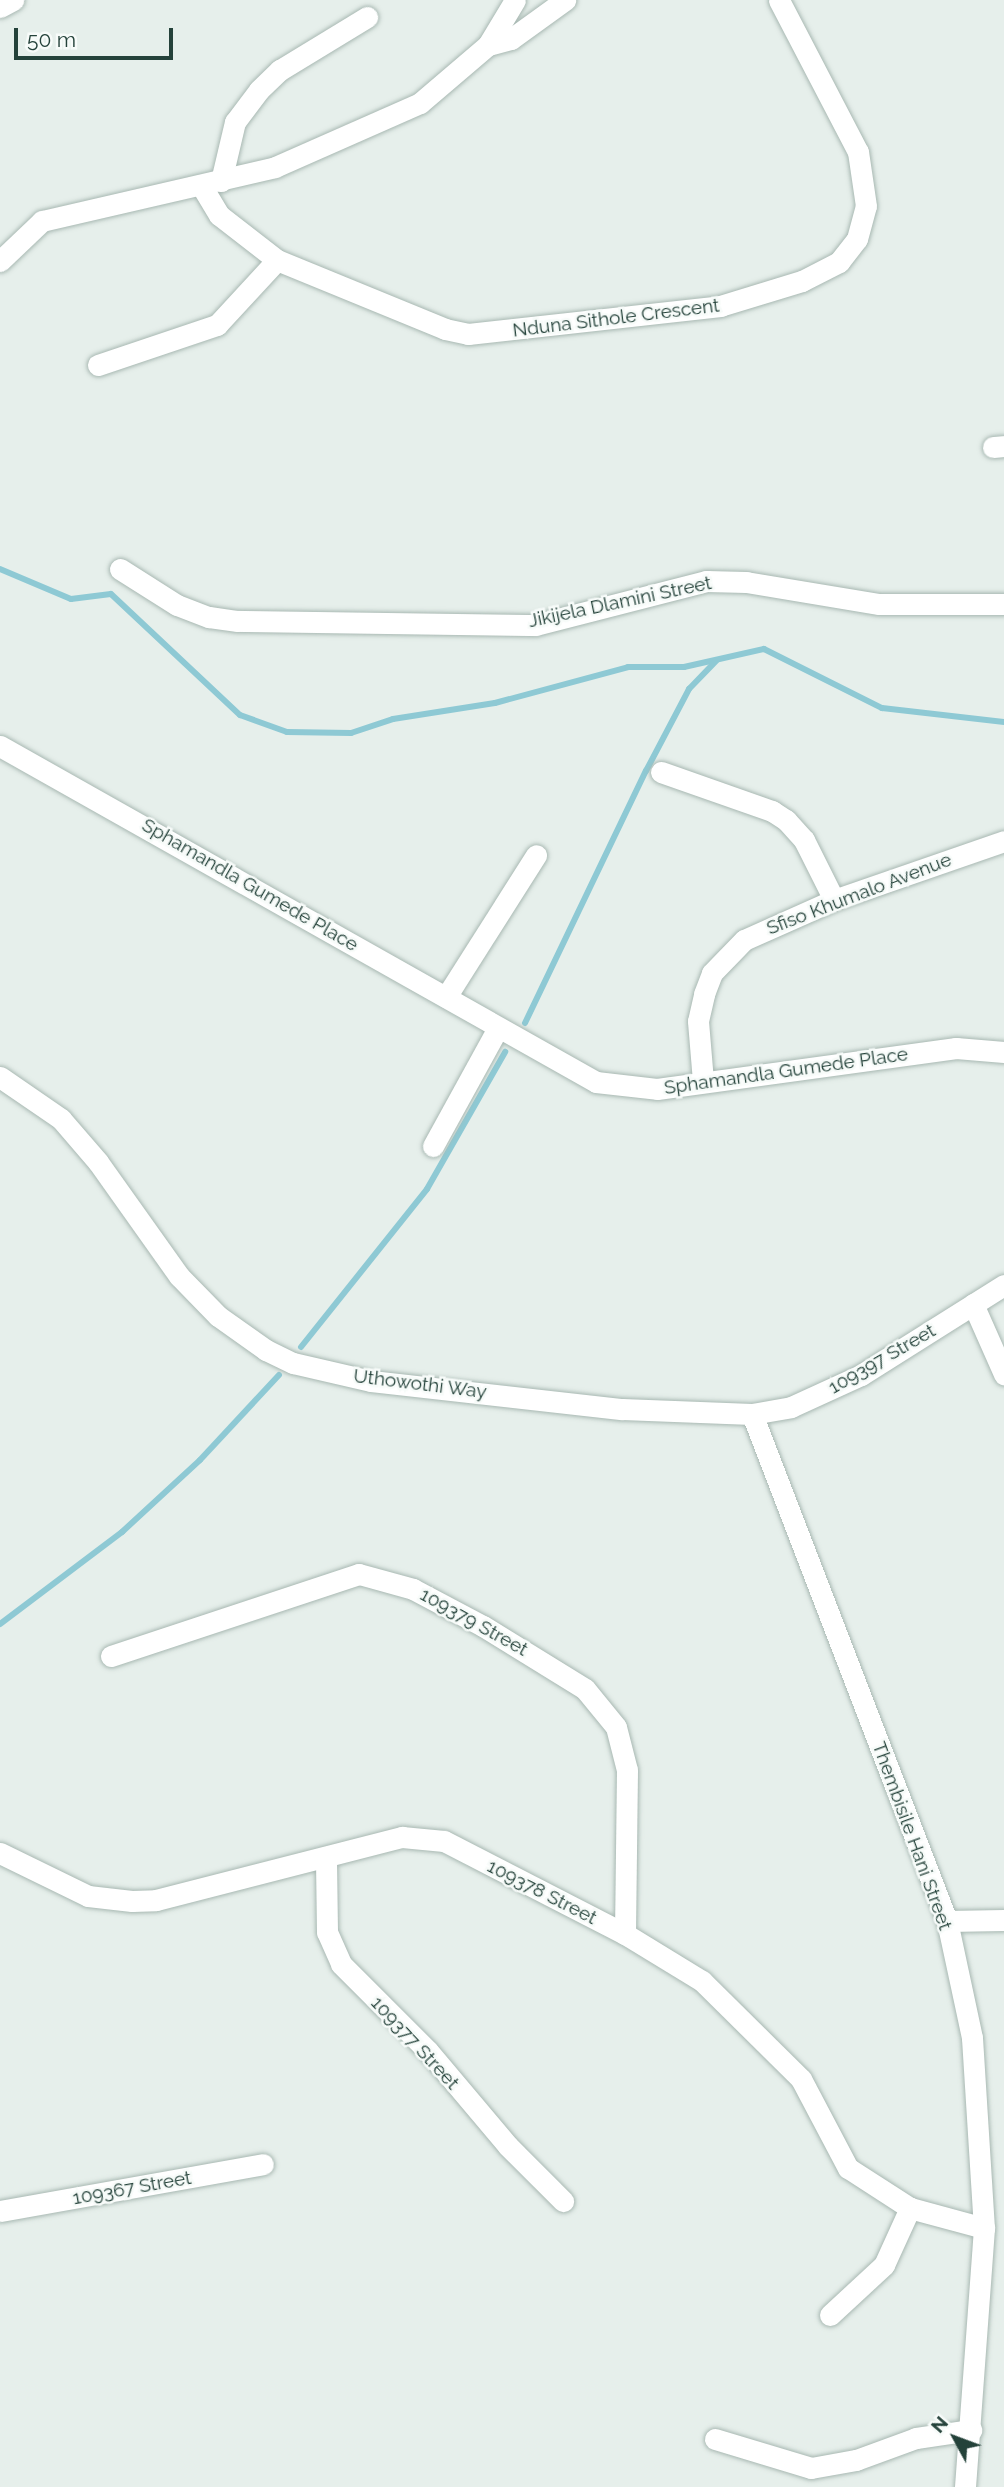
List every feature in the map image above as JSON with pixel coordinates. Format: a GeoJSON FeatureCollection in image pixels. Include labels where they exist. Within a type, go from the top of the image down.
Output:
{"type":"FeatureCollection","features":[{"type":"Feature","properties":{"kind":"street"},"geometry":{"type":"LineString","coordinates":[[0,7],[13,0]]}},
{"type":"Feature","properties":{"kind":"street"},"geometry":{"type":"LineString","coordinates":[[0,261],[42,221],[275,167],[420,103],[488,45],[515,0]]}},
{"type":"Feature","properties":{"kind":"street"},"geometry":{"type":"LineString","coordinates":[[488,45],[511,39],[565,0]]}},
{"type":"Feature","properties":{"kind":"street","name":"Nduna Sithole Crescent"},"geometry":{"type":"LineString","coordinates":[[211,183],[219,215],[277,260],[445,329],[489,335],[720,306],[822,272],[839,262],[864,223],[862,165],[832,95],[779,0]]}},
{"type":"Feature","properties":{"kind":"street"},"geometry":{"type":"LineString","coordinates":[[211,183],[235,122],[259,90],[280,70],[368,17]]}},
{"type":"Feature","properties":{"kind":"street"},"geometry":{"type":"LineString","coordinates":[[98,365],[217,325],[277,260]]}},
{"type":"Feature","properties":{"kind":"street","name":"Jikijela Dlamini Street"},"geometry":{"type":"LineString","coordinates":[[120,569],[177,605],[238,621],[535,625],[706,581],[746,582],[878,604],[1004,604]]}},
{"type":"Feature","properties":{"kind":"street","name":"Sphamandla Gumede Place"},"geometry":{"type":"LineString","coordinates":[[0,746],[596,1082],[657,1089],[703,1081],[799,1072],[956,1048],[1004,1052]]}},
{"type":"Feature","properties":{"kind":"street"},"geometry":{"type":"LineString","coordinates":[[661,772],[772,811],[786,820],[804,839],[834,900]]}},
{"type":"Feature","properties":{"kind":"street","name":"Sfiso Khumalo Avenue"},"geometry":{"type":"LineString","coordinates":[[703,1081],[698,1021],[712,973],[744,940],[834,900],[1004,841]]}},
{"type":"Feature","properties":{"kind":"street"},"geometry":{"type":"LineString","coordinates":[[446,997],[536,855]]}},
{"type":"Feature","properties":{"kind":"street"},"geometry":{"type":"LineString","coordinates":[[433,1146],[498,1028]]}},
{"type":"Feature","properties":{"kind":"street","name":"Uthowothi Way"},"geometry":{"type":"LineString","coordinates":[[0,1077],[27,1092],[69,1127],[179,1276],[218,1316],[284,1359],[371,1381],[622,1409],[752,1414]]}},
{"type":"Feature","properties":{"kind":"street","name":"109397 Street"},"geometry":{"type":"LineString","coordinates":[[752,1414],[791,1408],[861,1375],[1004,1285]]}},
{"type":"Feature","properties":{"kind":"street"},"geometry":{"type":"LineString","coordinates":[[973,1304],[1004,1374]]}},
{"type":"Feature","properties":{"kind":"street","name":"Thembisile Hani Street"},"geometry":{"type":"LineString","coordinates":[[752,1414],[947,1922],[972,2038],[984,2228],[965,2487]]}},
{"type":"Feature","properties":{"kind":"street","name":"109379 Street"},"geometry":{"type":"LineString","coordinates":[[111,1656],[359,1574],[413,1589],[483,1626],[585,1689],[616,1727],[627,1770],[625,1934]]}},
{"type":"Feature","properties":{"kind":"street","name":"109378 Street"},"geometry":{"type":"LineString","coordinates":[[0,1853],[88,1895],[132,1902],[156,1900],[326,1860],[402,1837],[444,1841],[625,1934],[702,1981],[737,2012],[801,2080],[848,2168],[909,2208],[984,2228]]}},
{"type":"Feature","properties":{"kind":"street","name":"109377 Street"},"geometry":{"type":"LineString","coordinates":[[326,1860],[327,1932],[341,1964],[422,2044],[508,2146],[564,2201]]}},
{"type":"Feature","properties":{"kind":"street"},"geometry":{"type":"LineString","coordinates":[[947,1922],[1004,1920]]}},
{"type":"Feature","properties":{"kind":"street","name":"109367 Street"},"geometry":{"type":"LineString","coordinates":[[0,2211],[263,2164]]}},
{"type":"Feature","properties":{"kind":"street"},"geometry":{"type":"LineString","coordinates":[[830,2315],[884,2266],[909,2208]]}},
{"type":"Feature","properties":{"kind":"street"},"geometry":{"type":"LineString","coordinates":[[715,2439],[811,2468],[856,2460],[916,2438],[971,2430]]}},
{"type":"Feature","properties":{"kind":"waterway"},"geometry":{"type":"LineString","coordinates":[[0,569],[71,599],[111,594],[240,715],[287,732],[351,733],[393,719],[495,703],[628,667],[684,667],[764,649],[882,708],[1004,722]]}},
{"type":"Feature","properties":{"kind":"waterway"},"geometry":{"type":"LineString","coordinates":[[525,1023],[646,771],[689,689],[716,661]]}},
{"type":"Feature","properties":{"kind":"waterway"},"geometry":{"type":"LineString","coordinates":[[301,1347],[427,1189],[505,1052]]}},
{"type":"Feature","properties":{"kind":"waterway"},"geometry":{"type":"LineString","coordinates":[[0,1624],[122,1532],[200,1460],[279,1375]]}}]}
